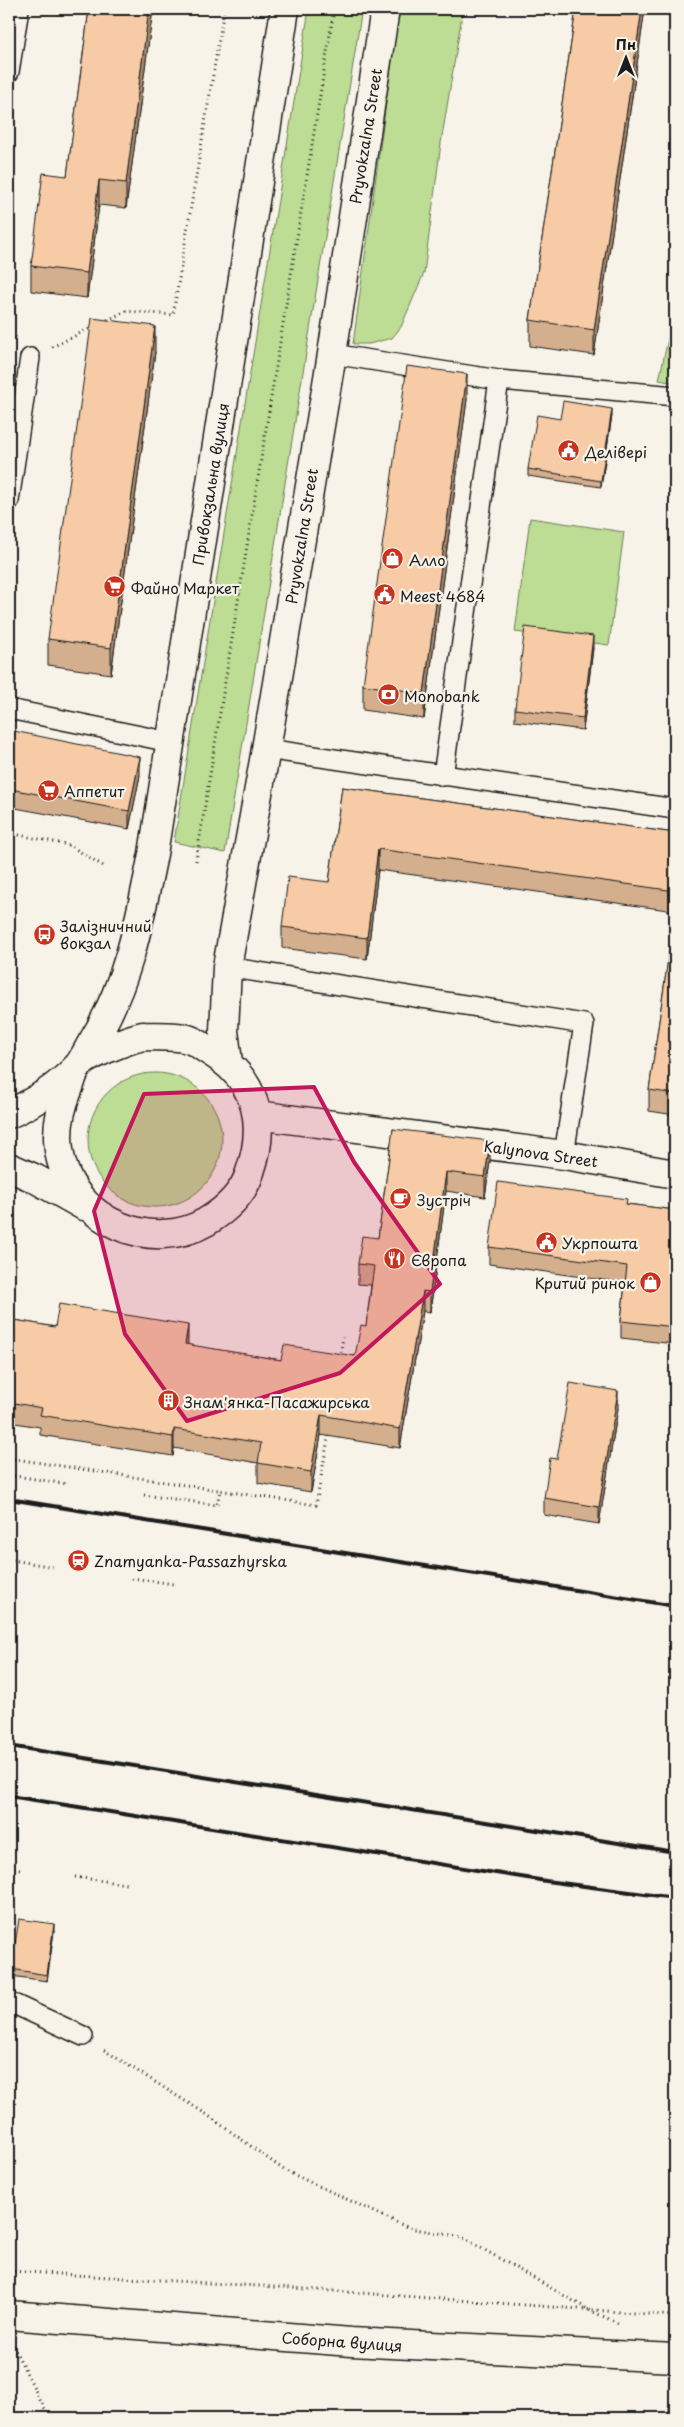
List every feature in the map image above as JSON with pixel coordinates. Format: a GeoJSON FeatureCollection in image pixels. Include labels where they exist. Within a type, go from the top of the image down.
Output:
{"type":"FeatureCollection","features":[{"type":"Feature","properties":{"kind":"street","name":"Привокзальна вулиця"},"geometry":{"type":"LineString","coordinates":[[78,1065],[104,1022],[122,980],[141,918],[285,9]]}},
{"type":"Feature","properties":{"kind":"street","name":"Pryvokzalna Street"},"geometry":{"type":"LineString","coordinates":[[228,1062],[224,1031],[227,967],[266,749],[332,354],[385,9]]}},
{"type":"Feature","properties":{"kind":"street"},"geometry":{"type":"LineString","coordinates":[[9,1114],[34,1102],[57,1085],[78,1065],[120,1041],[143,1036],[188,1039],[228,1062],[242,1078],[251,1095],[257,1115],[258,1150],[246,1184],[224,1211],[194,1229],[159,1236],[124,1229],[36,1179],[9,1167]]}},
{"type":"Feature","properties":{"kind":"street"},"geometry":{"type":"LineString","coordinates":[[78,1065],[64,1101],[58,1130],[61,1161],[74,1189],[94,1212]]}},
{"type":"Feature","properties":{"kind":"street","name":"Kalynova Street"},"geometry":{"type":"LineString","coordinates":[[257,1115],[564,1155],[675,1174]]}},
{"type":"Feature","properties":{"kind":"street","name":"Соборна вулиця"},"geometry":{"type":"LineString","coordinates":[[9,2315],[351,2342],[675,2358]]}},
{"type":"Feature","properties":{"kind":"lane"},"geometry":{"type":"LineString","coordinates":[[9,72],[19,9]]}},
{"type":"Feature","properties":{"kind":"lane"},"geometry":{"type":"LineString","coordinates":[[332,354],[499,380],[675,396]]}},
{"type":"Feature","properties":{"kind":"lane"},"geometry":{"type":"LineString","coordinates":[[9,501],[30,358]]}},
{"type":"Feature","properties":{"kind":"lane"},"geometry":{"type":"LineString","coordinates":[[443,776],[499,380]]}},
{"type":"Feature","properties":{"kind":"lane"},"geometry":{"type":"LineString","coordinates":[[9,709],[170,742]]}},
{"type":"Feature","properties":{"kind":"lane"},"geometry":{"type":"LineString","coordinates":[[266,749],[675,809]]}},
{"type":"Feature","properties":{"kind":"lane"},"geometry":{"type":"LineString","coordinates":[[227,967],[584,1024],[564,1155]]}},
{"type":"Feature","properties":{"kind":"lane"},"geometry":{"type":"LineString","coordinates":[[9,2003],[83,2036]]}},
{"type":"Feature","properties":{"kind":"path"},"geometry":{"type":"LineString","coordinates":[[9,329],[30,358],[126,310],[173,315],[224,9]]}},
{"type":"Feature","properties":{"kind":"path"},"geometry":{"type":"LineString","coordinates":[[196,861],[334,9]]}},
{"type":"Feature","properties":{"kind":"path"},"geometry":{"type":"LineString","coordinates":[[9,833],[69,845],[105,867]]}},
{"type":"Feature","properties":{"kind":"path"},"geometry":{"type":"LineString","coordinates":[[339,1366],[343,1337]]}},
{"type":"Feature","properties":{"kind":"path"},"geometry":{"type":"LineString","coordinates":[[9,1458],[316,1505],[329,1432]]}},
{"type":"Feature","properties":{"kind":"path"},"geometry":{"type":"LineString","coordinates":[[9,1475],[67,1484]]}},
{"type":"Feature","properties":{"kind":"path"},"geometry":{"type":"LineString","coordinates":[[144,1495],[217,1505],[220,1490]]}},
{"type":"Feature","properties":{"kind":"path"},"geometry":{"type":"LineString","coordinates":[[12,1560],[54,1566]]}},
{"type":"Feature","properties":{"kind":"path"},"geometry":{"type":"LineString","coordinates":[[132,1578],[174,1584]]}},
{"type":"Feature","properties":{"kind":"path"},"geometry":{"type":"LineString","coordinates":[[9,1867],[20,1869]]}},
{"type":"Feature","properties":{"kind":"path"},"geometry":{"type":"LineString","coordinates":[[75,1877],[126,1884]]}},
{"type":"Feature","properties":{"kind":"path"},"geometry":{"type":"LineString","coordinates":[[83,2036],[206,2114],[284,2170],[409,2228],[462,2237],[591,2311],[625,2326]]}},
{"type":"Feature","properties":{"kind":"path"},"geometry":{"type":"LineString","coordinates":[[9,2271],[292,2288],[675,2316]]}},
{"type":"Feature","properties":{"kind":"path"},"geometry":{"type":"LineString","coordinates":[[13,2344],[49,2418]]}},
{"type":"Feature","properties":{"kind":"highlighted area"},"geometry":{"type":"Polygon","coordinates":[[[314,1087],[354,1162],[440,1284],[340,1373],[187,1421],[125,1334],[94,1211],[144,1094],[314,1087]]]}},
{"type":"Feature","properties":{"kind":"green space"},"geometry":{"type":"Polygon","coordinates":[[[309,9],[362,9],[225,853],[174,842],[309,9]]]}},
{"type":"Feature","properties":{"kind":"green space"},"geometry":{"type":"Polygon","coordinates":[[[399,9],[463,9],[441,143],[424,273],[401,327],[392,338],[369,344],[353,344],[399,9]]]}},
{"type":"Feature","properties":{"kind":"green space"},"geometry":{"type":"Polygon","coordinates":[[[673,316],[675,316],[675,383],[659,380],[673,316]]]}},
{"type":"Feature","properties":{"kind":"green space"},"geometry":{"type":"Polygon","coordinates":[[[530,518],[624,532],[609,645],[515,632],[530,518]]]}},
{"type":"Feature","properties":{"kind":"green space"},"geometry":{"type":"Polygon","coordinates":[[[155,1073],[181,1078],[192,1084],[202,1093],[211,1103],[217,1114],[222,1140],[217,1166],[211,1177],[202,1187],[192,1196],[181,1202],[155,1207],[129,1202],[118,1196],[108,1187],[99,1177],[93,1166],[88,1140],[93,1114],[99,1103],[108,1093],[118,1084],[129,1078],[155,1073]]]}},
{"type":"Feature","properties":{"kind":"building"},"geometry":{"type":"Polygon","coordinates":[[[89,9],[149,9],[126,183],[99,180],[87,273],[31,266],[43,173],[67,176],[89,9]]]}},
{"type":"Feature","properties":{"kind":"building"},"geometry":{"type":"Polygon","coordinates":[[[576,9],[642,9],[594,330],[530,320],[576,9]]]}},
{"type":"Feature","properties":{"kind":"building"},"geometry":{"type":"Polygon","coordinates":[[[92,318],[155,326],[111,648],[48,639],[92,318]]]}},
{"type":"Feature","properties":{"kind":"building"},"geometry":{"type":"Polygon","coordinates":[[[407,366],[467,374],[424,693],[363,685],[407,366]]]}},
{"type":"Feature","properties":{"kind":"building","name":"Делівері"},"geometry":{"type":"Polygon","coordinates":[[[563,401],[612,409],[601,481],[528,469],[537,415],[560,419],[563,401]]]}},
{"type":"Feature","properties":{"kind":"building"},"geometry":{"type":"Polygon","coordinates":[[[525,627],[593,636],[583,718],[515,709],[525,627]]]}},
{"type":"Feature","properties":{"kind":"building"},"geometry":{"type":"Polygon","coordinates":[[[9,730],[140,757],[129,811],[10,789],[9,800],[9,730]]]}},
{"type":"Feature","properties":{"kind":"building"},"geometry":{"type":"Polygon","coordinates":[[[342,787],[675,833],[675,891],[378,849],[367,938],[282,927],[288,877],[329,882],[342,787]]]}},
{"type":"Feature","properties":{"kind":"building"},"geometry":{"type":"Polygon","coordinates":[[[675,911],[675,1094],[649,1090],[675,911]]]}},
{"type":"Feature","properties":{"kind":"building"},"geometry":{"type":"Polygon","coordinates":[[[393,1129],[490,1141],[485,1177],[446,1172],[430,1292],[423,1291],[400,1429],[321,1415],[311,1472],[258,1463],[261,1443],[174,1429],[173,1437],[40,1415],[42,1408],[9,1402],[9,1319],[55,1327],[59,1304],[188,1325],[185,1344],[281,1360],[284,1345],[355,1356],[361,1325],[366,1326],[374,1266],[358,1264],[362,1236],[378,1238],[393,1129]]]}},
{"type":"Feature","properties":{"kind":"building"},"geometry":{"type":"Polygon","coordinates":[[[498,1182],[627,1199],[626,1204],[675,1210],[675,1327],[621,1321],[627,1266],[489,1247],[498,1182]]]}},
{"type":"Feature","properties":{"kind":"building"},"geometry":{"type":"Polygon","coordinates":[[[570,1383],[618,1391],[599,1507],[544,1498],[550,1458],[557,1459],[570,1383]]]}},
{"type":"Feature","properties":{"kind":"building"},"geometry":{"type":"Polygon","coordinates":[[[19,1919],[54,1924],[47,1975],[11,1969],[19,1919]]]}},
{"type":"Feature","properties":{"kind":"railway"},"geometry":{"type":"LineString","coordinates":[[9,1499],[675,1606]]}},
{"type":"Feature","properties":{"kind":"railway"},"geometry":{"type":"LineString","coordinates":[[9,1746],[675,1852]]}},
{"type":"Feature","properties":{"kind":"railway"},"geometry":{"type":"LineString","coordinates":[[9,1796],[546,1881],[675,1898]]}},
{"type":"Feature","properties":{"kind":"place","name":"Делівері"},"geometry":{"type":"Point","coordinates":[569,451]}},
{"type":"Feature","properties":{"kind":"place","name":"Алло"},"geometry":{"type":"Point","coordinates":[393,559]}},
{"type":"Feature","properties":{"kind":"place","name":"Файно Маркет"},"geometry":{"type":"Point","coordinates":[115,587]}},
{"type":"Feature","properties":{"kind":"place","name":"Meest 4684"},"geometry":{"type":"Point","coordinates":[384,595]}},
{"type":"Feature","properties":{"kind":"place","name":"Monobank"},"geometry":{"type":"Point","coordinates":[388,695]}},
{"type":"Feature","properties":{"kind":"place","name":"Аппетит"},"geometry":{"type":"Point","coordinates":[48,790]}},
{"type":"Feature","properties":{"kind":"place","name":"Залізничний вокзал"},"geometry":{"type":"Point","coordinates":[44,934]}},
{"type":"Feature","properties":{"kind":"place","name":"Зустріч"},"geometry":{"type":"Point","coordinates":[401,1199]}},
{"type":"Feature","properties":{"kind":"place","name":"Укрпошта"},"geometry":{"type":"Point","coordinates":[546,1242]}},
{"type":"Feature","properties":{"kind":"place","name":"Європа"},"geometry":{"type":"Point","coordinates":[395,1259]}},
{"type":"Feature","properties":{"kind":"place","name":"Критий ринок"},"geometry":{"type":"Point","coordinates":[651,1282]}},
{"type":"Feature","properties":{"kind":"place","name":"Знам'янка-Пасажирська"},"geometry":{"type":"Point","coordinates":[168,1401]}},
{"type":"Feature","properties":{"kind":"place","name":"Znamyanka-Passazhyrska"},"geometry":{"type":"Point","coordinates":[78,1560]}}]}
